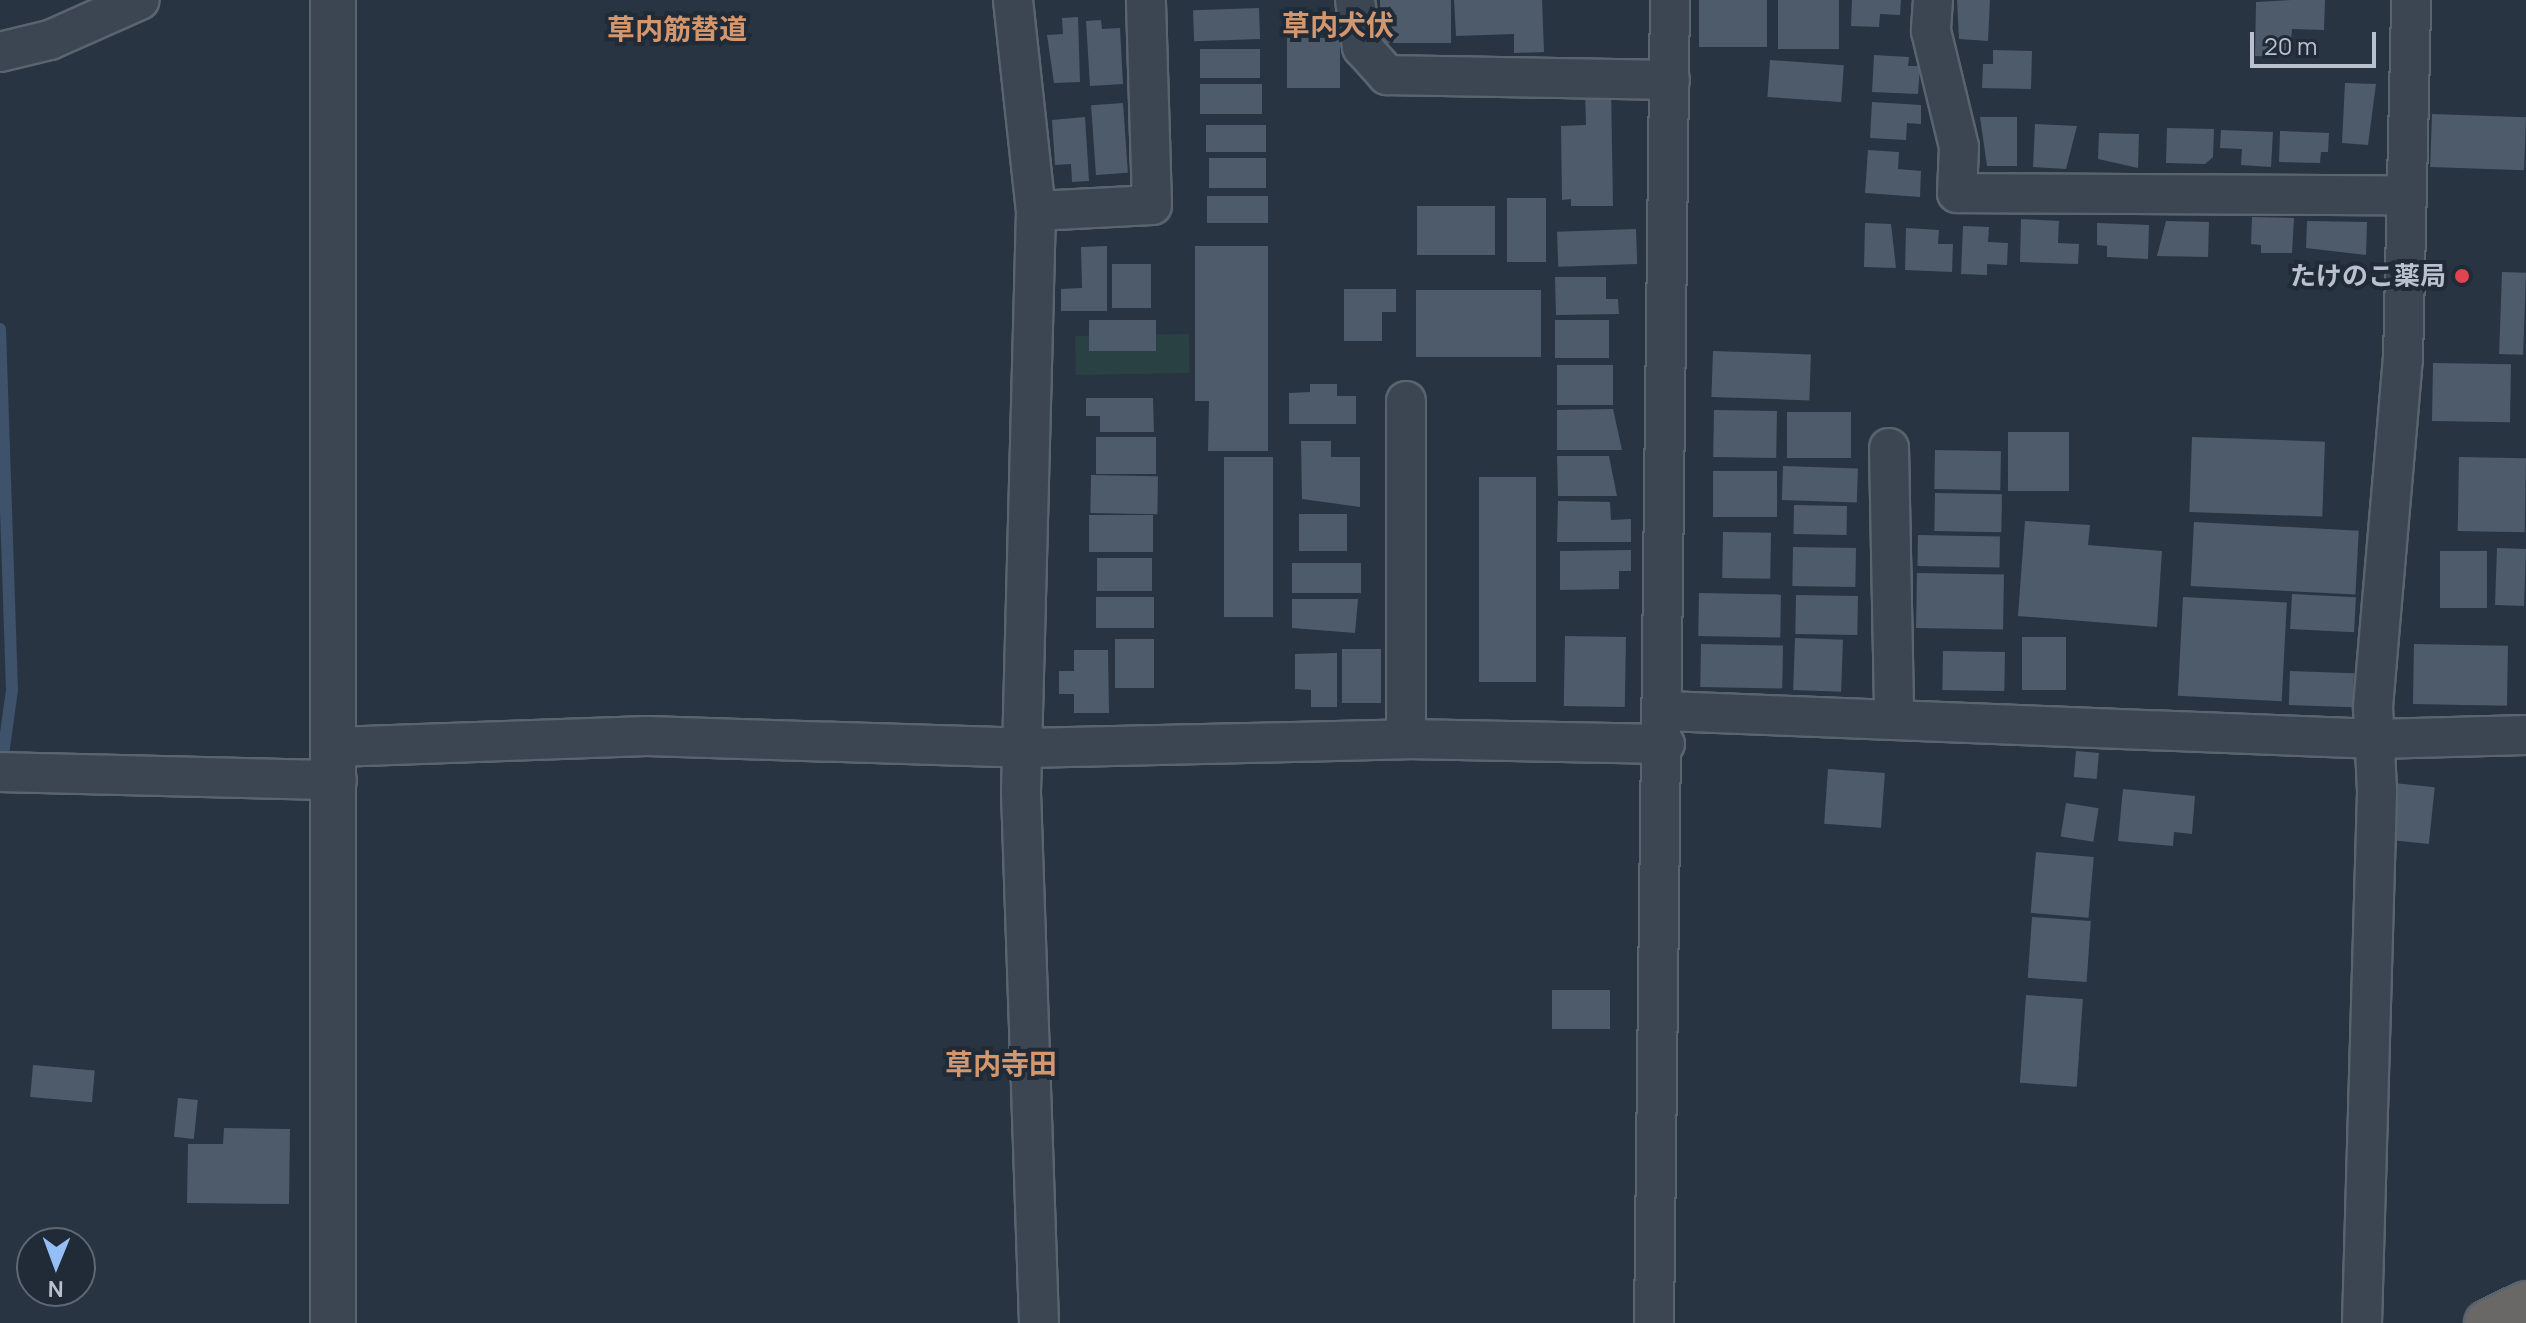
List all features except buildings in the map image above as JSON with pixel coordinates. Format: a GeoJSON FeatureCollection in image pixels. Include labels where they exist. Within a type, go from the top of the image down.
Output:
{"type":"FeatureCollection","features":[{"type":"Feature","properties":{"kind":"highway"},"geometry":{"type":"LineString","coordinates":[[2487,1323],[2526,1304]]}},
{"type":"Feature","properties":{"kind":"street"},"geometry":{"type":"LineString","coordinates":[[0,52],[50,40],[140,0]]}},
{"type":"Feature","properties":{"kind":"street"},"geometry":{"type":"LineString","coordinates":[[333,0],[336,764],[333,1323]]}},
{"type":"Feature","properties":{"kind":"street"},"geometry":{"type":"LineString","coordinates":[[1013,0],[1036,211],[1024,748],[1039,1323]]}},
{"type":"Feature","properties":{"kind":"street"},"geometry":{"type":"LineString","coordinates":[[1036,211],[1152,205],[1146,0]]}},
{"type":"Feature","properties":{"kind":"street"},"geometry":{"type":"LineString","coordinates":[[1355,0],[1362,47],[1387,75],[1670,80]]}},
{"type":"Feature","properties":{"kind":"street"},"geometry":{"type":"LineString","coordinates":[[1654,1323],[1665,727],[1670,0]]}},
{"type":"Feature","properties":{"kind":"street"},"geometry":{"type":"LineString","coordinates":[[1933,0],[1931,31],[1959,147],[1957,193],[2404,195]]}},
{"type":"Feature","properties":{"kind":"street"},"geometry":{"type":"LineString","coordinates":[[2362,1323],[2376,739],[2387,491],[2403,360],[2404,195],[2411,0]]}},
{"type":"Feature","properties":{"kind":"street"},"geometry":{"type":"LineString","coordinates":[[1406,401],[1406,739]]}},
{"type":"Feature","properties":{"kind":"street"},"geometry":{"type":"LineString","coordinates":[[1889,448],[1894,720]]}},
{"type":"Feature","properties":{"kind":"street"},"geometry":{"type":"LineString","coordinates":[[0,772],[336,764],[647,736],[1024,748],[1406,739],[1894,720],[2376,739],[2526,735]]}},
{"type":"Feature","properties":{"kind":"green space"},"geometry":{"type":"Polygon","coordinates":[[[1189,334],[1190,373],[1076,375],[1075,336],[1189,334]]]}},
{"type":"Feature","properties":{"kind":"waterway"},"geometry":{"type":"LineString","coordinates":[[0,329],[12,690],[1,769]]}},
{"type":"Feature","properties":{"kind":"place","name":"たけのこ薬局"},"geometry":{"type":"Point","coordinates":[2462,276]}},
{"type":"Feature","properties":{"kind":"district","name":"草内犬伏"},"geometry":{"type":"Point","coordinates":[1338,24]}},
{"type":"Feature","properties":{"kind":"district","name":"草内筋替道"},"geometry":{"type":"Point","coordinates":[677,28]}},
{"type":"Feature","properties":{"kind":"district","name":"草内寺田"},"geometry":{"type":"Point","coordinates":[1001,1063]}}]}
